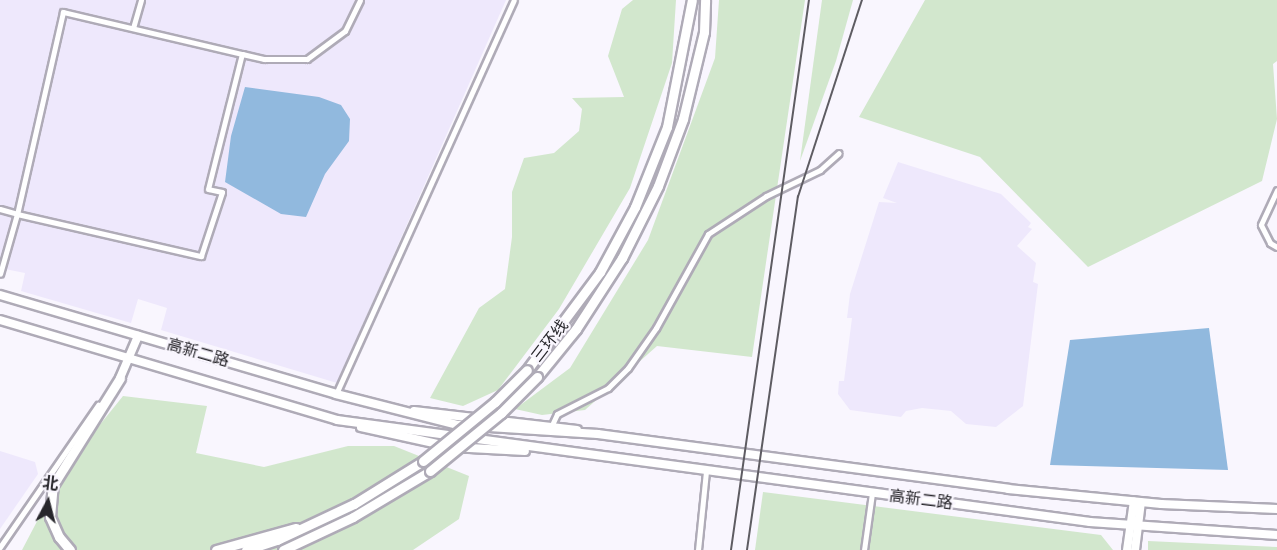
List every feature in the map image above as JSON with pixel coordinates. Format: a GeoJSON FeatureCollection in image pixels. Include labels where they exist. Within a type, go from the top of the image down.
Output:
{"type":"FeatureCollection","features":[{"type":"Feature","properties":{"kind":"highway"},"geometry":{"type":"LineString","coordinates":[[687,0],[687,35]]}},
{"type":"Feature","properties":{"kind":"highway","name":"三环线"},"geometry":{"type":"LineString","coordinates":[[246,550],[277,540],[354,504],[423,461],[495,402],[528,370],[600,272],[635,207],[667,127],[687,35],[692,0]]}},
{"type":"Feature","properties":{"kind":"highway","name":"三环线"},"geometry":{"type":"LineString","coordinates":[[283,550],[353,517],[430,471],[501,413],[537,377],[576,329],[622,258],[658,186],[683,119],[704,32],[705,0]]}},
{"type":"Feature","properties":{"kind":"highway"},"geometry":{"type":"LineString","coordinates":[[70,550],[59,537],[50,517],[53,485],[120,378]]}},
{"type":"Feature","properties":{"kind":"highway"},"geometry":{"type":"LineString","coordinates":[[216,550],[313,524]]}},
{"type":"Feature","properties":{"kind":"highway"},"geometry":{"type":"LineString","coordinates":[[255,550],[277,540]]}},
{"type":"Feature","properties":{"kind":"main road","name":"高新二路"},"geometry":{"type":"LineString","coordinates":[[0,295],[396,410],[477,427],[598,434]]}},
{"type":"Feature","properties":{"kind":"main road","name":"高新二路"},"geometry":{"type":"LineString","coordinates":[[0,320],[337,420],[872,494],[1134,527],[1277,535]]}},
{"type":"Feature","properties":{"kind":"main road"},"geometry":{"type":"LineString","coordinates":[[120,378],[131,360],[138,336]]}},
{"type":"Feature","properties":{"kind":"main road","name":"高新二路"},"geometry":{"type":"LineString","coordinates":[[396,410],[551,427],[1008,489],[1138,502],[1277,509]]}},
{"type":"Feature","properties":{"kind":"street"},"geometry":{"type":"LineString","coordinates":[[133,28],[141,0]]}},
{"type":"Feature","properties":{"kind":"street"},"geometry":{"type":"LineString","coordinates":[[0,274],[17,214],[63,12],[264,59],[307,59],[345,31],[360,0]]}},
{"type":"Feature","properties":{"kind":"street"},"geometry":{"type":"LineString","coordinates":[[336,394],[514,0]]}},
{"type":"Feature","properties":{"kind":"street"},"geometry":{"type":"LineString","coordinates":[[0,209],[201,256],[222,192],[208,189],[242,54]]}},
{"type":"Feature","properties":{"kind":"street"},"geometry":{"type":"LineString","coordinates":[[551,427],[557,414],[608,388],[628,368],[656,328],[708,234],[766,196],[820,170],[839,153]]}},
{"type":"Feature","properties":{"kind":"street"},"geometry":{"type":"LineString","coordinates":[[1277,190],[1261,225],[1277,247]]}},
{"type":"Feature","properties":{"kind":"street"},"geometry":{"type":"LineString","coordinates":[[0,547],[120,378]]}},
{"type":"Feature","properties":{"kind":"street"},"geometry":{"type":"LineString","coordinates":[[698,550],[706,471]]}},
{"type":"Feature","properties":{"kind":"street"},"geometry":{"type":"LineString","coordinates":[[864,550],[872,494]]}},
{"type":"Feature","properties":{"kind":"street"},"geometry":{"type":"LineString","coordinates":[[1128,550],[1138,502]]}},
{"type":"Feature","properties":{"kind":"street"},"geometry":{"type":"LineString","coordinates":[[1134,527],[1135,550]]}},
{"type":"Feature","properties":{"kind":"shaded area"},"geometry":{"type":"Polygon","coordinates":[[[0,0],[506,0],[337,383],[161,330],[167,308],[138,299],[131,323],[21,291],[25,273],[0,268],[0,0]]]}},
{"type":"Feature","properties":{"kind":"shaded area"},"geometry":{"type":"Polygon","coordinates":[[[898,162],[1001,194],[1031,223],[1028,227],[1032,229],[1017,246],[1036,263],[1033,282],[1038,284],[1023,406],[996,427],[966,424],[951,411],[922,408],[906,411],[901,417],[850,410],[838,394],[839,381],[844,381],[852,318],[847,318],[850,294],[879,202],[897,203],[883,198],[898,162]]]}},
{"type":"Feature","properties":{"kind":"shaded area"},"geometry":{"type":"Polygon","coordinates":[[[0,451],[35,462],[38,474],[0,529],[0,451]]]}},
{"type":"Feature","properties":{"kind":"green space"},"geometry":{"type":"Polygon","coordinates":[[[633,0],[676,0],[672,63],[630,188],[559,309],[498,390],[463,406],[430,398],[479,308],[505,289],[512,237],[512,192],[524,158],[554,153],[579,131],[582,109],[572,98],[624,97],[608,56],[622,9],[633,0]]]}},
{"type":"Feature","properties":{"kind":"green space"},"geometry":{"type":"Polygon","coordinates":[[[719,0],[805,0],[752,357],[657,346],[585,410],[542,415],[515,409],[570,368],[648,240],[715,58],[719,0]]]}},
{"type":"Feature","properties":{"kind":"green space"},"geometry":{"type":"Polygon","coordinates":[[[822,0],[853,0],[836,61],[800,161],[822,0]]]}},
{"type":"Feature","properties":{"kind":"green space"},"geometry":{"type":"Polygon","coordinates":[[[925,0],[1277,0],[1277,61],[1273,64],[1277,119],[1262,181],[1088,267],[980,157],[859,117],[925,0]]]}},
{"type":"Feature","properties":{"kind":"green space"},"geometry":{"type":"Polygon","coordinates":[[[123,396],[207,406],[196,453],[264,467],[348,446],[394,446],[469,476],[459,519],[413,550],[22,550],[65,468],[123,396]]]}},
{"type":"Feature","properties":{"kind":"green space"},"geometry":{"type":"Polygon","coordinates":[[[763,492],[1101,535],[1113,550],[755,550],[763,492]]]}},
{"type":"Feature","properties":{"kind":"green space"},"geometry":{"type":"Polygon","coordinates":[[[1148,541],[1277,547],[1277,550],[1148,550],[1148,541]]]}},
{"type":"Feature","properties":{"kind":"water"},"geometry":{"type":"Polygon","coordinates":[[[245,87],[319,97],[341,105],[350,119],[349,141],[325,174],[306,217],[281,214],[225,182],[231,136],[245,87]]]}},
{"type":"Feature","properties":{"kind":"water"},"geometry":{"type":"Polygon","coordinates":[[[1209,328],[1228,470],[1050,465],[1070,340],[1209,328]]]}},
{"type":"Feature","properties":{"kind":"railway"},"geometry":{"type":"LineString","coordinates":[[731,550],[809,0]]}},
{"type":"Feature","properties":{"kind":"railway"},"geometry":{"type":"LineString","coordinates":[[747,550],[798,197],[862,0]]}}]}
